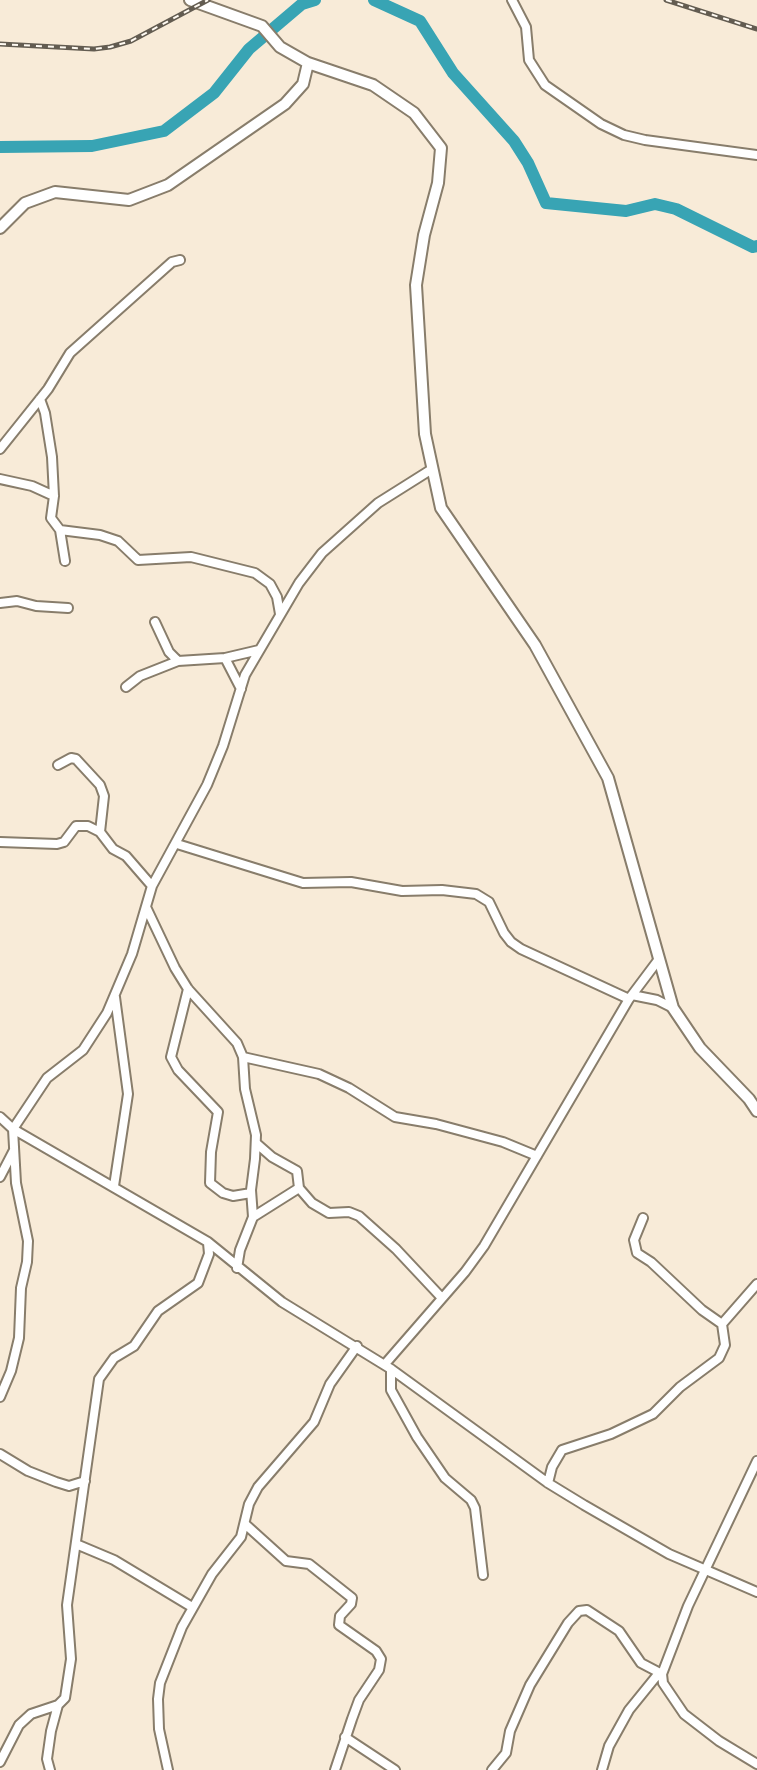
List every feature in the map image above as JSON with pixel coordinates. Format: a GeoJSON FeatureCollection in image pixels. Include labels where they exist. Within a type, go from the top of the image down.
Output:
{"type":"FeatureCollection","features":[{"type":"Feature","properties":{"kind":"street"},"geometry":{"type":"LineString","coordinates":[[190,0],[262,26],[280,47],[308,63],[373,85],[414,113],[441,148],[438,183],[424,235],[416,285],[425,434],[441,508],[535,645],[608,778],[673,1008],[700,1048],[757,1111]]}},
{"type":"Feature","properties":{"kind":"street"},"geometry":{"type":"LineString","coordinates":[[512,0],[526,27],[529,60],[545,85],[601,124],[624,135],[645,140],[757,155]]}},
{"type":"Feature","properties":{"kind":"street"},"geometry":{"type":"LineString","coordinates":[[0,228],[25,203],[55,192],[129,200],[168,185],[285,104],[303,84],[308,63]]}},
{"type":"Feature","properties":{"kind":"street"},"geometry":{"type":"LineString","coordinates":[[0,449],[40,399],[70,353],[172,262],[180,260]]}},
{"type":"Feature","properties":{"kind":"street"},"geometry":{"type":"LineString","coordinates":[[40,399],[50,443],[54,496],[51,518],[60,530],[65,561]]}},
{"type":"Feature","properties":{"kind":"street"},"geometry":{"type":"LineString","coordinates":[[0,1397],[11,1371],[19,1338],[21,1288],[27,1262],[28,1241],[16,1183],[13,1129],[47,1078],[83,1050],[107,1013],[132,954],[152,886],[207,785],[245,675],[280,614],[322,553],[378,503],[432,469]]}},
{"type":"Feature","properties":{"kind":"street"},"geometry":{"type":"LineString","coordinates":[[0,479],[32,486],[54,496]]}},
{"type":"Feature","properties":{"kind":"street"},"geometry":{"type":"LineString","coordinates":[[60,530],[100,535],[118,541],[138,560],[191,557],[255,573],[270,584],[277,597],[280,614]]}},
{"type":"Feature","properties":{"kind":"street"},"geometry":{"type":"LineString","coordinates":[[0,603],[17,601],[68,608]]}},
{"type":"Feature","properties":{"kind":"street"},"geometry":{"type":"LineString","coordinates":[[155,622],[169,652],[178,661]]}},
{"type":"Feature","properties":{"kind":"street"},"geometry":{"type":"LineString","coordinates":[[126,687],[140,676],[178,661],[225,658],[260,650]]}},
{"type":"Feature","properties":{"kind":"street"},"geometry":{"type":"LineString","coordinates":[[225,658],[242,690]]}},
{"type":"Feature","properties":{"kind":"street"},"geometry":{"type":"LineString","coordinates":[[58,765],[71,758],[76,759],[100,785],[104,796],[100,832]]}},
{"type":"Feature","properties":{"kind":"street"},"geometry":{"type":"LineString","coordinates":[[0,842],[57,844],[64,842],[76,826],[81,825],[100,832],[109,845],[126,856],[152,886]]}},
{"type":"Feature","properties":{"kind":"street"},"geometry":{"type":"LineString","coordinates":[[177,844],[303,883],[351,882],[402,891],[442,890],[476,894],[489,902],[504,933],[521,949],[631,997],[657,1000],[673,1008]]}},
{"type":"Feature","properties":{"kind":"street"},"geometry":{"type":"LineString","coordinates":[[146,907],[188,989],[237,1043],[243,1057],[245,1089],[256,1143],[251,1193],[253,1217],[240,1250],[237,1268]]}},
{"type":"Feature","properties":{"kind":"street"},"geometry":{"type":"LineString","coordinates":[[483,1575],[475,1508],[471,1500],[445,1478],[417,1437],[391,1390],[388,1366],[484,1246],[631,997],[659,959]]}},
{"type":"Feature","properties":{"kind":"street"},"geometry":{"type":"LineString","coordinates":[[188,989],[171,1057],[178,1070],[218,1112],[211,1152],[210,1183],[233,1196],[251,1193]]}},
{"type":"Feature","properties":{"kind":"street"},"geometry":{"type":"LineString","coordinates":[[114,1186],[128,1094],[115,996]]}},
{"type":"Feature","properties":{"kind":"street"},"geometry":{"type":"LineString","coordinates":[[243,1057],[319,1074],[395,1117],[436,1124],[503,1142],[537,1156]]}},
{"type":"Feature","properties":{"kind":"street"},"geometry":{"type":"LineString","coordinates":[[0,1117],[13,1129],[208,1242],[282,1302],[388,1366],[548,1483],[669,1554],[757,1592]]}},
{"type":"Feature","properties":{"kind":"street"},"geometry":{"type":"LineString","coordinates":[[256,1143],[272,1157],[297,1171],[299,1188],[319,1208],[329,1213],[349,1212],[359,1216],[396,1249],[441,1297]]}},
{"type":"Feature","properties":{"kind":"street"},"geometry":{"type":"LineString","coordinates":[[0,1177],[14,1149]]}},
{"type":"Feature","properties":{"kind":"street"},"geometry":{"type":"LineString","coordinates":[[253,1217],[299,1188]]}},
{"type":"Feature","properties":{"kind":"street"},"geometry":{"type":"LineString","coordinates":[[548,1483],[552,1467],[562,1450],[611,1434],[653,1414],[680,1387],[719,1358],[725,1345],[722,1324],[637,1253],[634,1240],[643,1218]]}},
{"type":"Feature","properties":{"kind":"street"},"geometry":{"type":"LineString","coordinates":[[50,1770],[47,1759],[51,1731],[58,1705],[65,1698],[70,1672],[67,1605],[101,1374],[114,1358],[130,1351],[158,1311],[198,1283],[209,1254],[208,1242]]}},
{"type":"Feature","properties":{"kind":"street"},"geometry":{"type":"LineString","coordinates":[[225,1257],[240,1250]]}},
{"type":"Feature","properties":{"kind":"street"},"geometry":{"type":"LineString","coordinates":[[722,1324],[757,1284]]}},
{"type":"Feature","properties":{"kind":"street"},"geometry":{"type":"LineString","coordinates":[[168,1770],[159,1729],[159,1691],[176,1642],[212,1574],[236,1546],[249,1504],[258,1487],[314,1422],[330,1384],[357,1346]]}},
{"type":"Feature","properties":{"kind":"street"},"geometry":{"type":"LineString","coordinates":[[0,1454],[28,1471],[65,1485],[74,1486],[85,1481]]}},
{"type":"Feature","properties":{"kind":"street"},"geometry":{"type":"LineString","coordinates":[[602,1770],[609,1746],[629,1710],[661,1674],[704,1570],[757,1461]]}},
{"type":"Feature","properties":{"kind":"street"},"geometry":{"type":"LineString","coordinates":[[65,1485],[81,1501]]}},
{"type":"Feature","properties":{"kind":"street"},"geometry":{"type":"LineString","coordinates":[[245,1524],[286,1561],[309,1564],[352,1598],[351,1604],[340,1616],[339,1625],[376,1651],[381,1659],[379,1670],[359,1700],[335,1770]]}},
{"type":"Feature","properties":{"kind":"street"},"geometry":{"type":"LineString","coordinates":[[76,1544],[114,1560],[192,1607]]}},
{"type":"Feature","properties":{"kind":"street"},"geometry":{"type":"LineString","coordinates":[[492,1770],[506,1753],[510,1731],[530,1685],[568,1623],[579,1611],[587,1610],[619,1631],[641,1663],[661,1674],[663,1683],[684,1714],[719,1741],[757,1764]]}},
{"type":"Feature","properties":{"kind":"street"},"geometry":{"type":"LineString","coordinates":[[0,1762],[13,1733],[25,1719],[39,1709],[58,1705]]}},
{"type":"Feature","properties":{"kind":"street"},"geometry":{"type":"LineString","coordinates":[[345,1737],[395,1770]]}},
{"type":"Feature","properties":{"kind":"waterway"},"geometry":{"type":"LineString","coordinates":[[0,147],[92,146],[164,131],[214,93],[249,49],[302,4],[315,0]]}},
{"type":"Feature","properties":{"kind":"waterway"},"geometry":{"type":"LineString","coordinates":[[374,0],[420,21],[453,73],[514,141],[546,203],[626,211],[655,204],[676,209],[753,247],[757,246]]}},
{"type":"Feature","properties":{"kind":"railway"},"geometry":{"type":"LineString","coordinates":[[0,44],[94,49],[110,47],[131,41],[208,0]]}},
{"type":"Feature","properties":{"kind":"railway"},"geometry":{"type":"LineString","coordinates":[[666,0],[757,29]]}}]}
